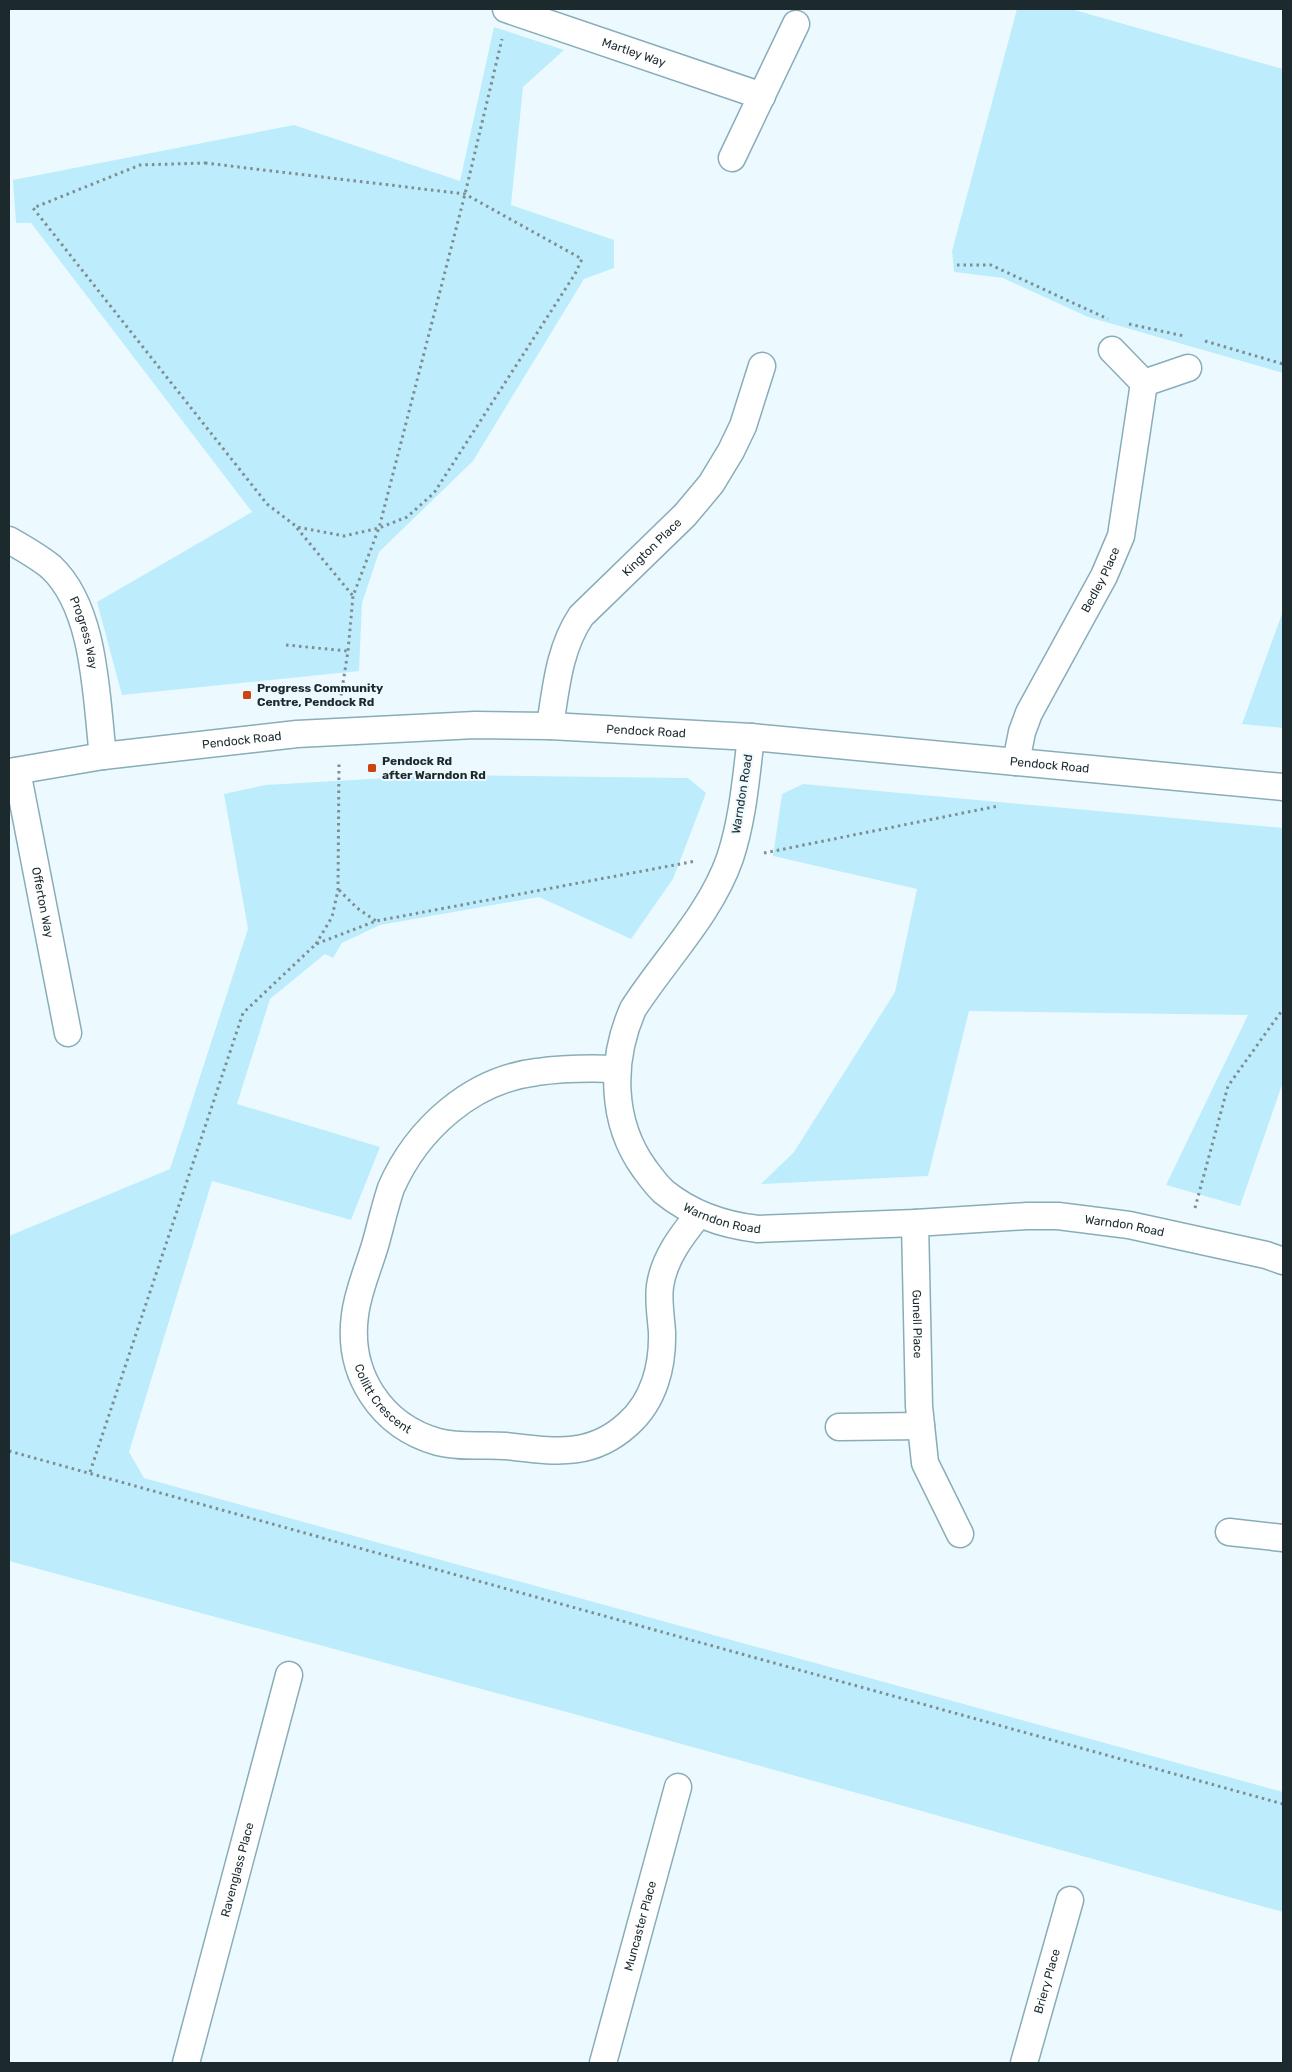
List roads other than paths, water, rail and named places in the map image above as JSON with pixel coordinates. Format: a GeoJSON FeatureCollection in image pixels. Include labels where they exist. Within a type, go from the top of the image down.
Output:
{"type":"FeatureCollection","features":[{"type":"Feature","properties":{"kind":"street","name":"Martley Way"},"geometry":{"type":"LineString","coordinates":[[508,9],[762,96]]}},
{"type":"Feature","properties":{"kind":"street"},"geometry":{"type":"LineString","coordinates":[[732,158],[796,24]]}},
{"type":"Feature","properties":{"kind":"street"},"geometry":{"type":"LineString","coordinates":[[1112,350],[1144,383],[1188,368]]}},
{"type":"Feature","properties":{"kind":"street","name":"Kington Place"},"geometry":{"type":"LineString","coordinates":[[550,726],[561,661],[574,627],[581,616],[685,514],[711,484],[731,451],[743,426],[762,366]]}},
{"type":"Feature","properties":{"kind":"street","name":"Bedley Place"},"geometry":{"type":"LineString","coordinates":[[1016,762],[1022,732],[1029,714],[1104,576],[1121,536],[1144,383]]}},
{"type":"Feature","properties":{"kind":"street","name":"Progress Way"},"geometry":{"type":"LineString","coordinates":[[9,540],[51,567],[71,593],[83,617],[91,656],[103,756]]}},
{"type":"Feature","properties":{"kind":"street","name":"Pendock Road"},"geometry":{"type":"LineString","coordinates":[[13,771],[103,756],[201,744],[336,731],[475,725],[550,726],[750,737],[1283,786]]}},
{"type":"Feature","properties":{"kind":"street","name":"Warndon Road"},"geometry":{"type":"LineString","coordinates":[[750,737],[742,808],[730,857],[716,890],[633,1009],[622,1038],[617,1069],[620,1113],[630,1146],[662,1191],[699,1214],[734,1226],[758,1229],[1058,1216],[1129,1225],[1266,1255],[1283,1261]]}},
{"type":"Feature","properties":{"kind":"street","name":"Offerton Way"},"geometry":{"type":"LineString","coordinates":[[13,771],[68,1033]]}},
{"type":"Feature","properties":{"kind":"street","name":"Collitt Crescent"},"geometry":{"type":"LineString","coordinates":[[617,1069],[566,1069],[535,1072],[492,1084],[444,1114],[419,1141],[398,1171],[391,1188],[358,1300],[354,1328],[355,1342],[362,1375],[372,1395],[381,1408],[404,1427],[422,1436],[455,1445],[496,1445],[560,1452],[578,1450],[595,1445],[611,1437],[628,1424],[649,1398],[655,1382],[661,1351],[660,1287],[663,1274],[676,1242],[699,1214]]}},
{"type":"Feature","properties":{"kind":"street","name":"Gunell Place"},"geometry":{"type":"LineString","coordinates":[[915,1223],[921,1426],[926,1463],[960,1534]]}},
{"type":"Feature","properties":{"kind":"street"},"geometry":{"type":"LineString","coordinates":[[839,1427],[921,1426]]}},
{"type":"Feature","properties":{"kind":"street"},"geometry":{"type":"LineString","coordinates":[[1229,1532],[1283,1538]]}},
{"type":"Feature","properties":{"kind":"street","name":"Ravenglass Place"},"geometry":{"type":"LineString","coordinates":[[186,2063],[289,1675]]}},
{"type":"Feature","properties":{"kind":"street","name":"Muncaster Place"},"geometry":{"type":"LineString","coordinates":[[603,2063],[678,1787]]}},
{"type":"Feature","properties":{"kind":"street","name":"Briery Place"},"geometry":{"type":"LineString","coordinates":[[1024,2063],[1070,1900]]}},
{"type":"Feature","properties":{"kind":"place","name":"Progress Community Centre, Pendock Rd"},"geometry":{"type":"Point","coordinates":[247,695]}},
{"type":"Feature","properties":{"kind":"place","name":"Pendock Rd after Warndon Rd"},"geometry":{"type":"Point","coordinates":[372,768]}}]}
